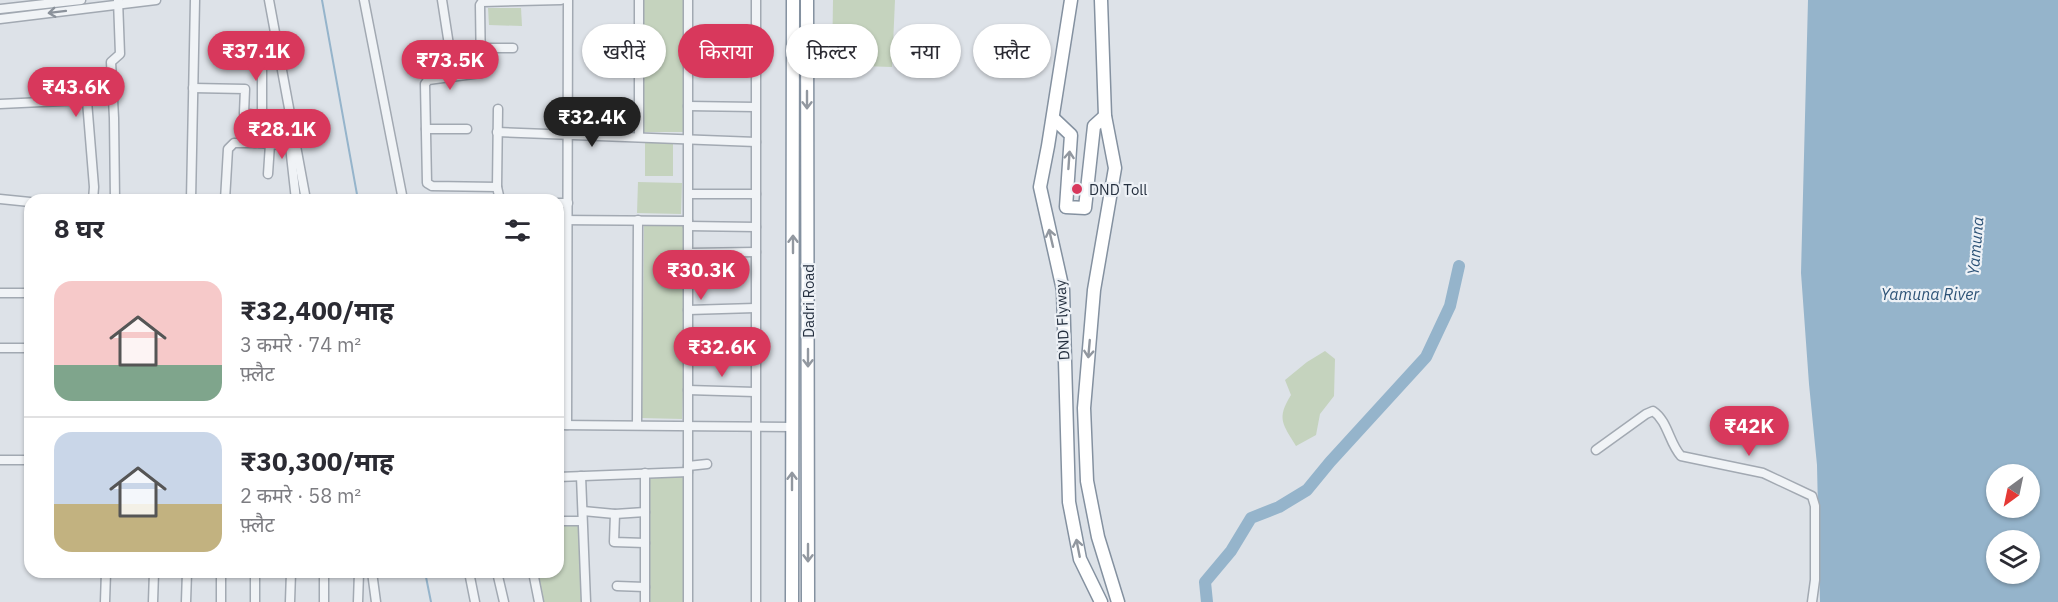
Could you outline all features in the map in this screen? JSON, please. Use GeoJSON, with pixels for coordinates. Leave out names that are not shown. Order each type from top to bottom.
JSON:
{"type":"FeatureCollection","features":[{"type":"Feature","properties":{"kind":"highway","name":"Dadri Road"},"geometry":{"type":"LineString","coordinates":[[792,602],[793,0]]}},
{"type":"Feature","properties":{"kind":"highway","name":"Dadri Road"},"geometry":{"type":"LineString","coordinates":[[807,0],[808,602]]}},
{"type":"Feature","properties":{"kind":"highway","name":"DND Flyway"},"geometry":{"type":"LineString","coordinates":[[1071,0],[1040,187],[1063,290],[1069,502],[1080,559],[1101,602]]}},
{"type":"Feature","properties":{"kind":"highway","name":"DND Flyway"},"geometry":{"type":"LineString","coordinates":[[1101,0],[1105,116],[1115,168],[1094,290],[1084,408],[1087,481],[1098,537],[1118,602]]}},
{"type":"Feature","properties":{"kind":"highway"},"geometry":{"type":"LineString","coordinates":[[1053,118],[1071,135],[1066,207],[1085,208],[1094,126],[1105,116]]}},
{"type":"Feature","properties":{"kind":"street"},"geometry":{"type":"LineString","coordinates":[[0,9],[81,0]]}},
{"type":"Feature","properties":{"kind":"street"},"geometry":{"type":"LineString","coordinates":[[0,19],[122,2],[156,0]]}},
{"type":"Feature","properties":{"kind":"street"},"geometry":{"type":"LineString","coordinates":[[191,194],[195,0]]}},
{"type":"Feature","properties":{"kind":"street"},"geometry":{"type":"LineString","coordinates":[[269,0],[305,194]]}},
{"type":"Feature","properties":{"kind":"street"},"geometry":{"type":"LineString","coordinates":[[364,0],[402,194]]}},
{"type":"Feature","properties":{"kind":"street"},"geometry":{"type":"LineString","coordinates":[[442,0],[449,45]]}},
{"type":"Feature","properties":{"kind":"street"},"geometry":{"type":"LineString","coordinates":[[497,188],[429,185],[426,181],[424,84],[428,80],[480,74],[480,6],[482,2],[561,0]]}},
{"type":"Feature","properties":{"kind":"street"},"geometry":{"type":"LineString","coordinates":[[564,357],[568,220],[568,0]]}},
{"type":"Feature","properties":{"kind":"street"},"geometry":{"type":"LineString","coordinates":[[639,0],[639,137]]}},
{"type":"Feature","properties":{"kind":"street"},"geometry":{"type":"LineString","coordinates":[[688,0],[688,602]]}},
{"type":"Feature","properties":{"kind":"street"},"geometry":{"type":"LineString","coordinates":[[756,0],[756,602]]}},
{"type":"Feature","properties":{"kind":"street"},"geometry":{"type":"LineString","coordinates":[[115,194],[111,62],[120,54],[122,2]]}},
{"type":"Feature","properties":{"kind":"street"},"geometry":{"type":"LineString","coordinates":[[481,48],[513,48]]}},
{"type":"Feature","properties":{"kind":"street"},"geometry":{"type":"LineString","coordinates":[[257,143],[262,140],[262,59]]}},
{"type":"Feature","properties":{"kind":"street"},"geometry":{"type":"LineString","coordinates":[[193,88],[245,89],[244,113],[255,115],[257,143]]}},
{"type":"Feature","properties":{"kind":"street"},"geometry":{"type":"LineString","coordinates":[[0,104],[87,101],[93,194]]}},
{"type":"Feature","properties":{"kind":"street"},"geometry":{"type":"LineString","coordinates":[[688,106],[755,107]]}},
{"type":"Feature","properties":{"kind":"street"},"geometry":{"type":"LineString","coordinates":[[498,109],[498,194]]}},
{"type":"Feature","properties":{"kind":"street"},"geometry":{"type":"LineString","coordinates":[[426,129],[467,129]]}},
{"type":"Feature","properties":{"kind":"street"},"geometry":{"type":"LineString","coordinates":[[497,132],[756,142]]}},
{"type":"Feature","properties":{"kind":"street"},"geometry":{"type":"LineString","coordinates":[[225,194],[228,148],[234,143],[290,146],[295,194]]}},
{"type":"Feature","properties":{"kind":"street"},"geometry":{"type":"LineString","coordinates":[[268,174],[270,144]]}},
{"type":"Feature","properties":{"kind":"street"},"geometry":{"type":"LineString","coordinates":[[689,194],[756,194]]}},
{"type":"Feature","properties":{"kind":"street"},"geometry":{"type":"LineString","coordinates":[[0,199],[24,201]]}},
{"type":"Feature","properties":{"kind":"street"},"geometry":{"type":"LineString","coordinates":[[564,220],[638,220],[756,227]]}},
{"type":"Feature","properties":{"kind":"street"},"geometry":{"type":"LineString","coordinates":[[637,425],[638,220]]}},
{"type":"Feature","properties":{"kind":"street"},"geometry":{"type":"LineString","coordinates":[[689,253],[756,252]]}},
{"type":"Feature","properties":{"kind":"street"},"geometry":{"type":"LineString","coordinates":[[0,293],[24,293]]}},
{"type":"Feature","properties":{"kind":"street"},"geometry":{"type":"LineString","coordinates":[[688,310],[755,308]]}},
{"type":"Feature","properties":{"kind":"street"},"geometry":{"type":"LineString","coordinates":[[0,348],[24,348]]}},
{"type":"Feature","properties":{"kind":"street"},"geometry":{"type":"LineString","coordinates":[[688,390],[755,392]]}},
{"type":"Feature","properties":{"kind":"street"},"geometry":{"type":"LineString","coordinates":[[1596,450],[1653,411],[1660,416],[1681,456],[1763,473],[1812,496],[1815,506],[1815,570],[1812,602]]}},
{"type":"Feature","properties":{"kind":"street"},"geometry":{"type":"LineString","coordinates":[[564,425],[792,427]]}},
{"type":"Feature","properties":{"kind":"street"},"geometry":{"type":"LineString","coordinates":[[0,460],[24,460]]}},
{"type":"Feature","properties":{"kind":"street"},"geometry":{"type":"LineString","coordinates":[[564,477],[645,473],[688,469],[707,464]]}},
{"type":"Feature","properties":{"kind":"street"},"geometry":{"type":"LineString","coordinates":[[645,473],[645,602]]}},
{"type":"Feature","properties":{"kind":"street"},"geometry":{"type":"LineString","coordinates":[[581,476],[586,602]]}},
{"type":"Feature","properties":{"kind":"street"},"geometry":{"type":"LineString","coordinates":[[583,511],[615,514],[645,512]]}},
{"type":"Feature","properties":{"kind":"street"},"geometry":{"type":"LineString","coordinates":[[615,514],[614,542],[645,543]]}},
{"type":"Feature","properties":{"kind":"street"},"geometry":{"type":"LineString","coordinates":[[564,521],[582,521]]}},
{"type":"Feature","properties":{"kind":"street"},"geometry":{"type":"LineString","coordinates":[[105,602],[106,578]]}},
{"type":"Feature","properties":{"kind":"street"},"geometry":{"type":"LineString","coordinates":[[153,602],[154,578]]}},
{"type":"Feature","properties":{"kind":"street"},"geometry":{"type":"LineString","coordinates":[[186,602],[188,578]]}},
{"type":"Feature","properties":{"kind":"street"},"geometry":{"type":"LineString","coordinates":[[221,578],[221,602]]}},
{"type":"Feature","properties":{"kind":"street"},"geometry":{"type":"LineString","coordinates":[[255,578],[255,602]]}},
{"type":"Feature","properties":{"kind":"street"},"geometry":{"type":"LineString","coordinates":[[290,602],[291,578]]}},
{"type":"Feature","properties":{"kind":"street"},"geometry":{"type":"LineString","coordinates":[[324,578],[324,602]]}},
{"type":"Feature","properties":{"kind":"street"},"geometry":{"type":"LineString","coordinates":[[358,602],[359,578]]}},
{"type":"Feature","properties":{"kind":"street"},"geometry":{"type":"LineString","coordinates":[[373,578],[376,602]]}},
{"type":"Feature","properties":{"kind":"street"},"geometry":{"type":"LineString","coordinates":[[470,578],[476,602]]}},
{"type":"Feature","properties":{"kind":"street"},"geometry":{"type":"LineString","coordinates":[[498,578],[504,602]]}},
{"type":"Feature","properties":{"kind":"street"},"geometry":{"type":"LineString","coordinates":[[534,578],[539,602]]}},
{"type":"Feature","properties":{"kind":"street"},"geometry":{"type":"LineString","coordinates":[[617,586],[645,587]]}},
{"type":"Feature","properties":{"kind":"green space"},"geometry":{"type":"Polygon","coordinates":[[[643,0],[683,0],[683,24],[678,24],[678,78],[683,78],[683,132],[643,132],[643,78],[666,78],[666,24],[643,24],[643,0]]]}},
{"type":"Feature","properties":{"kind":"green space"},"geometry":{"type":"Polygon","coordinates":[[[833,0],[895,0],[894,24],[890,24],[890,67],[878,67],[878,24],[833,24],[833,0]]]}},
{"type":"Feature","properties":{"kind":"green space"},"geometry":{"type":"Polygon","coordinates":[[[488,8],[521,8],[522,26],[489,25],[488,8]]]}},
{"type":"Feature","properties":{"kind":"green space"},"geometry":{"type":"Polygon","coordinates":[[[645,143],[673,143],[673,176],[645,176],[645,143]]]}},
{"type":"Feature","properties":{"kind":"green space"},"geometry":{"type":"Polygon","coordinates":[[[638,182],[682,183],[681,214],[637,213],[638,182]]]}},
{"type":"Feature","properties":{"kind":"green space"},"geometry":{"type":"Polygon","coordinates":[[[644,225],[684,226],[689,253],[682,419],[642,418],[644,225]]]}},
{"type":"Feature","properties":{"kind":"green space"},"geometry":{"type":"Polygon","coordinates":[[[1325,351],[1335,359],[1334,396],[1320,414],[1316,435],[1296,446],[1283,421],[1286,403],[1291,395],[1285,380],[1325,351]]]}},
{"type":"Feature","properties":{"kind":"green space"},"geometry":{"type":"Polygon","coordinates":[[[648,476],[684,476],[684,602],[647,602],[648,476]]]}},
{"type":"Feature","properties":{"kind":"green space"},"geometry":{"type":"Polygon","coordinates":[[[564,525],[579,525],[581,602],[543,602],[538,578],[564,578],[564,525]]]}},
{"type":"Feature","properties":{"kind":"water","name":"Yamuna River"},"geometry":{"type":"Polygon","coordinates":[[[1808,0],[2058,0],[2058,602],[1820,602],[1817,465],[1801,273],[1808,0]]]}},
{"type":"Feature","properties":{"kind":"waterway"},"geometry":{"type":"LineString","coordinates":[[322,0],[357,194]]}},
{"type":"Feature","properties":{"kind":"waterway"},"geometry":{"type":"LineString","coordinates":[[1207,602],[1205,582],[1231,551],[1251,518],[1279,507],[1307,490],[1426,357],[1450,306],[1459,266]]}},
{"type":"Feature","properties":{"kind":"waterway"},"geometry":{"type":"LineString","coordinates":[[426,578],[431,602]]}},
{"type":"Feature","properties":{"kind":"place","name":"DND Toll"},"geometry":{"type":"Point","coordinates":[1077,189]}},
{"type":"Feature","properties":{"kind":"water label","name":"Yamuna"},"geometry":{"type":"Point","coordinates":[1975,246]}}]}
